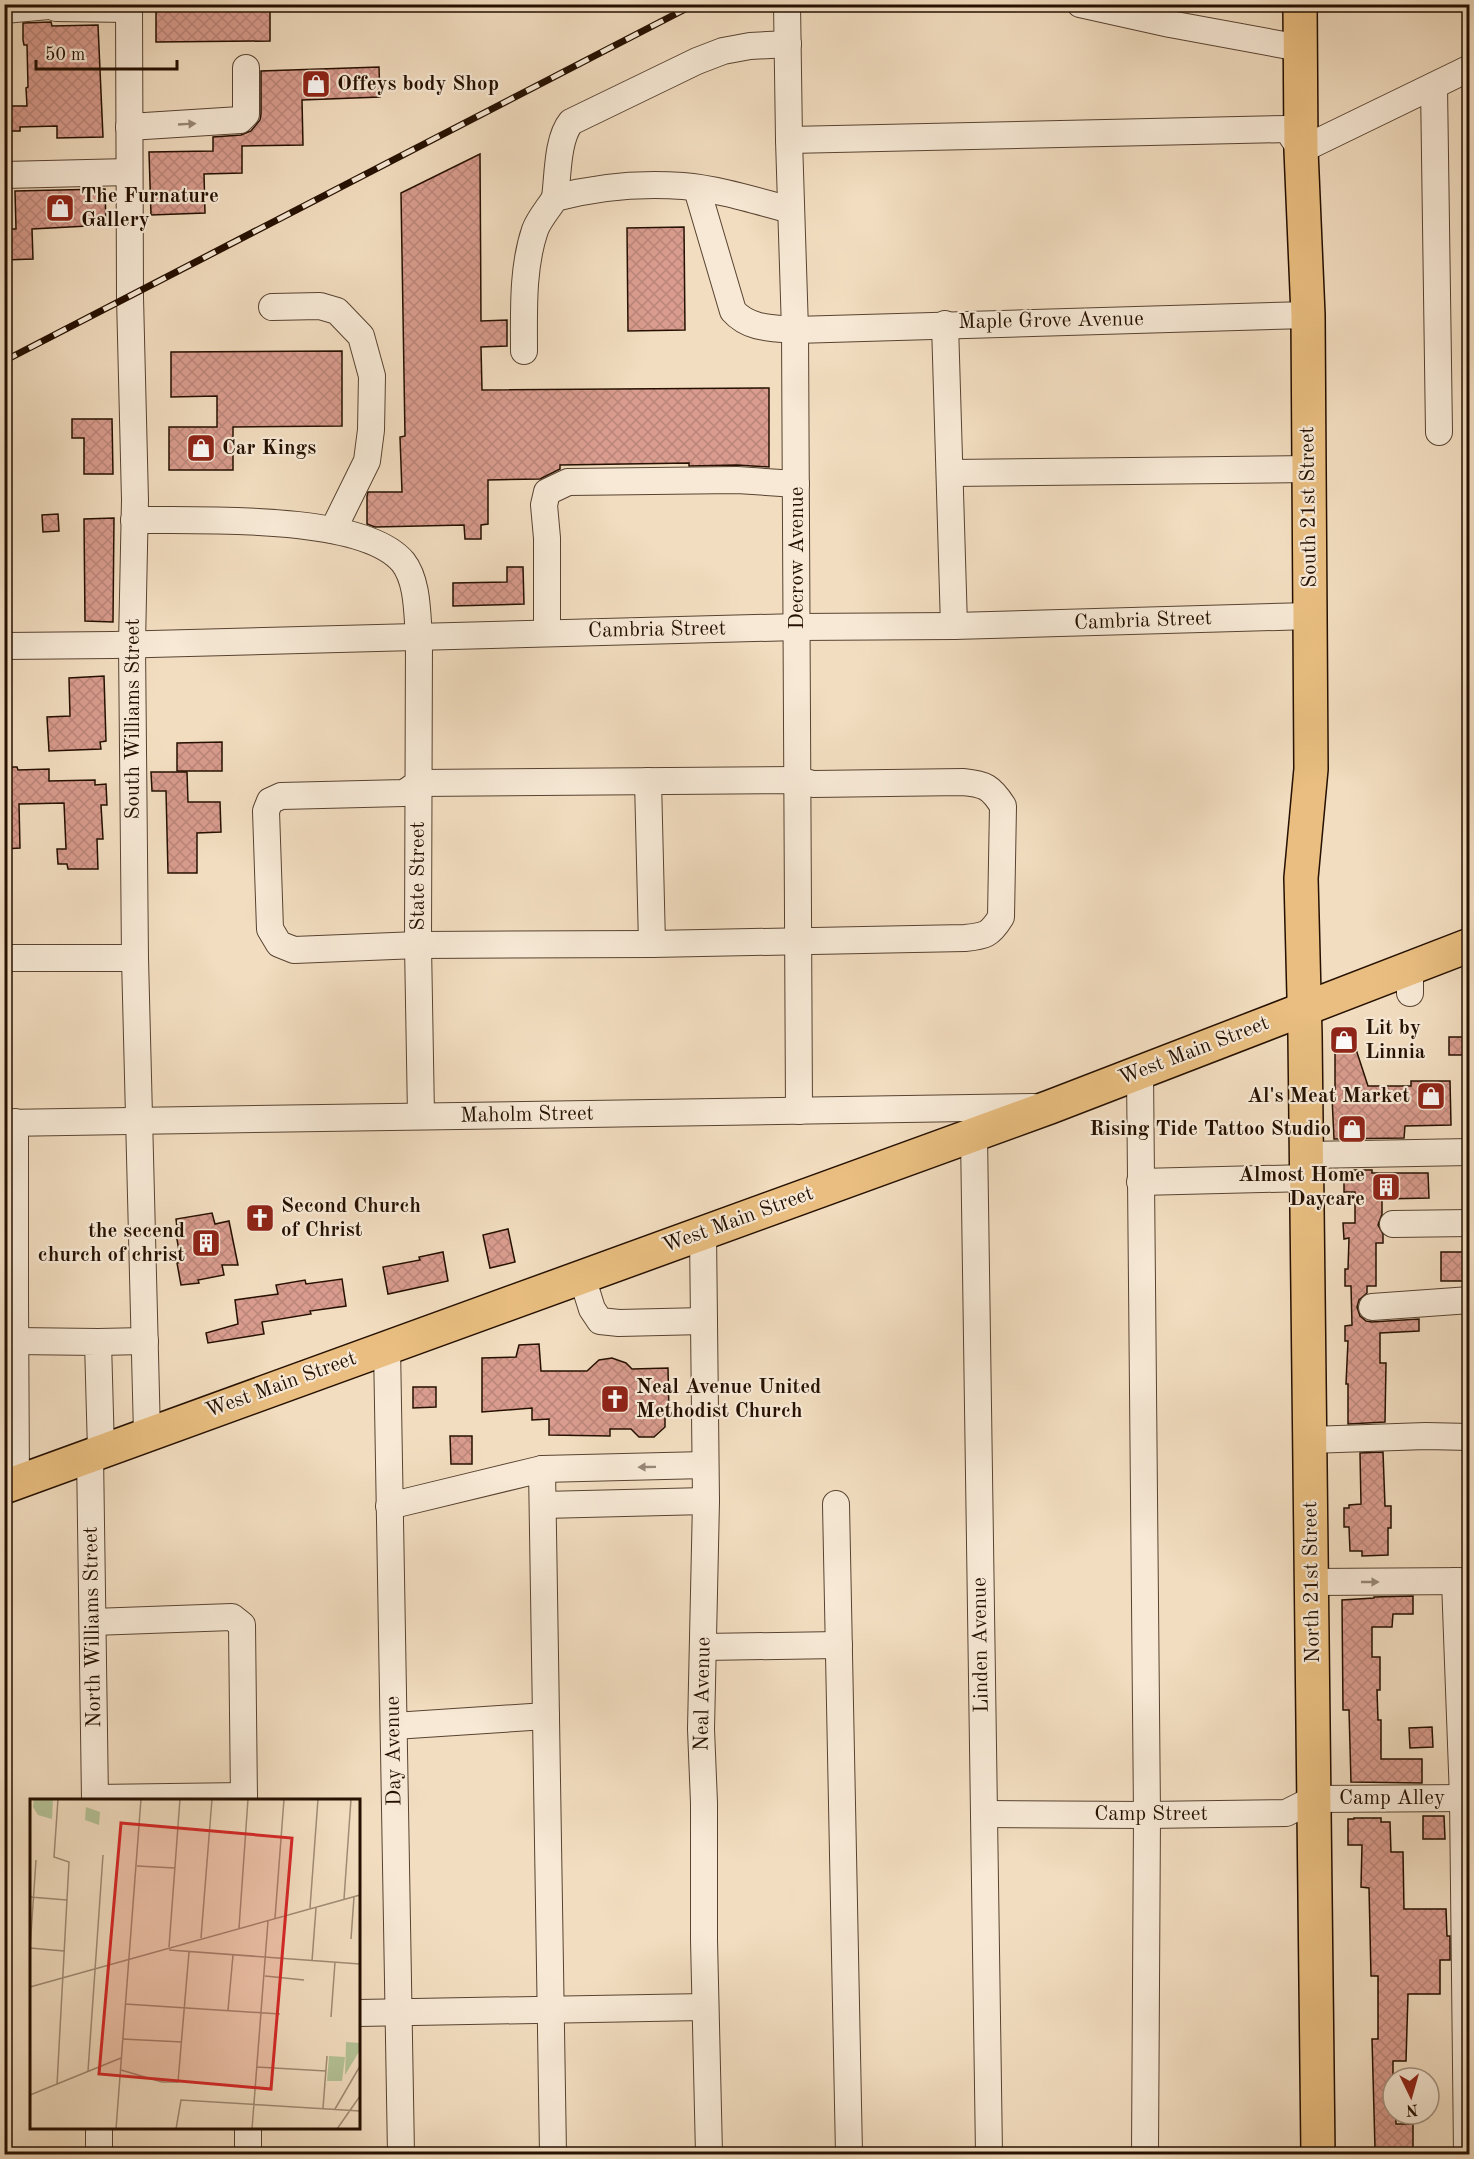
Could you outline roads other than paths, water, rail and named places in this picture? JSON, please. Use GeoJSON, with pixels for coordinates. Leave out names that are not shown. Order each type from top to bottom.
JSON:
{"type":"FeatureCollection","features":[{"type":"Feature","properties":{"kind":"main road","name":"South 21st Street"},"geometry":{"type":"LineString","coordinates":[[1300,4],[1301,150],[1308,315],[1311,769],[1301,878],[1305,1009]]}},
{"type":"Feature","properties":{"kind":"main road","name":"West Main Street"},"geometry":{"type":"LineString","coordinates":[[10,1485],[974,1135],[1305,1009],[1410,980],[1470,945]]}},
{"type":"Feature","properties":{"kind":"main road","name":"North 21st Street"},"geometry":{"type":"LineString","coordinates":[[1305,1009],[1318,2154]]}},
{"type":"Feature","properties":{"kind":"street","name":"Decrow Avenue"},"geometry":{"type":"LineString","coordinates":[[787,4],[795,330],[799,1111]]}},
{"type":"Feature","properties":{"kind":"street"},"geometry":{"type":"LineString","coordinates":[[1080,4],[1170,24],[1300,48]]}},
{"type":"Feature","properties":{"kind":"street"},"geometry":{"type":"LineString","coordinates":[[4,10],[49,5],[56,8],[129,7]]}},
{"type":"Feature","properties":{"kind":"street","name":"South Williams Street"},"geometry":{"type":"LineString","coordinates":[[129,7],[135,958],[147,1434]]}},
{"type":"Feature","properties":{"kind":"street"},"geometry":{"type":"LineString","coordinates":[[524,351],[524,300],[529,253],[536,228],[555,198],[562,140],[571,122],[697,61],[723,51],[750,46],[788,44]]}},
{"type":"Feature","properties":{"kind":"street"},"geometry":{"type":"LineString","coordinates":[[129,127],[240,120],[246,114],[246,68]]}},
{"type":"Feature","properties":{"kind":"street"},"geometry":{"type":"LineString","coordinates":[[789,141],[1287,129],[1301,150],[1470,68]]}},
{"type":"Feature","properties":{"kind":"street"},"geometry":{"type":"LineString","coordinates":[[1434,86],[1439,432]]}},
{"type":"Feature","properties":{"kind":"street"},"geometry":{"type":"LineString","coordinates":[[4,175],[129,172]]}},
{"type":"Feature","properties":{"kind":"street"},"geometry":{"type":"LineString","coordinates":[[555,198],[596,188],[684,186],[791,210]]}},
{"type":"Feature","properties":{"kind":"street","name":"Maple Grove Avenue"},"geometry":{"type":"LineString","coordinates":[[697,189],[733,311],[741,321],[760,327],[795,330],[1308,315]]}},
{"type":"Feature","properties":{"kind":"street"},"geometry":{"type":"LineString","coordinates":[[272,307],[320,306],[337,311],[361,336],[372,376],[371,430],[367,461],[333,530]]}},
{"type":"Feature","properties":{"kind":"street"},"geometry":{"type":"LineString","coordinates":[[945,324],[954,626]]}},
{"type":"Feature","properties":{"kind":"street"},"geometry":{"type":"LineString","coordinates":[[951,473],[1308,469]]}},
{"type":"Feature","properties":{"kind":"street"},"geometry":{"type":"LineString","coordinates":[[547,633],[548,549],[544,505],[547,492],[568,482],[737,480],[796,484]]}},
{"type":"Feature","properties":{"kind":"street","name":"State Street"},"geometry":{"type":"LineString","coordinates":[[134,520],[237,521],[323,528],[365,538],[390,549],[403,562],[412,583],[419,637],[418,945],[422,1116]]}},
{"type":"Feature","properties":{"kind":"street","name":"Cambria Street"},"geometry":{"type":"LineString","coordinates":[[4,646],[797,627],[954,626],[1310,616]]}},
{"type":"Feature","properties":{"kind":"street"},"geometry":{"type":"LineString","coordinates":[[798,780],[813,784],[963,782],[980,784],[993,791],[1003,806],[1001,918],[993,930],[982,937],[965,938],[652,944],[418,945],[294,950],[279,944],[270,929],[266,811],[270,801],[280,796],[404,793],[418,783],[798,780]]}},
{"type":"Feature","properties":{"kind":"street"},"geometry":{"type":"LineString","coordinates":[[648,781],[652,944]]}},
{"type":"Feature","properties":{"kind":"street"},"geometry":{"type":"LineString","coordinates":[[4,958],[135,958]]}},
{"type":"Feature","properties":{"kind":"street"},"geometry":{"type":"LineString","coordinates":[[1140,1072],[1147,1815],[1144,2154]]}},
{"type":"Feature","properties":{"kind":"street","name":"Maholm Street"},"geometry":{"type":"LineString","coordinates":[[10,1123],[1050,1107]]}},
{"type":"Feature","properties":{"kind":"street"},"geometry":{"type":"LineString","coordinates":[[10,1123],[10,1300],[15,1341],[10,1485]]}},
{"type":"Feature","properties":{"kind":"street","name":"Linden Avenue"},"geometry":{"type":"LineString","coordinates":[[974,1135],[988,2154]]}},
{"type":"Feature","properties":{"kind":"street"},"geometry":{"type":"LineString","coordinates":[[1140,1182],[1307,1166],[1463,1144]]}},
{"type":"Feature","properties":{"kind":"street"},"geometry":{"type":"LineString","coordinates":[[1393,1224],[1470,1223]]}},
{"type":"Feature","properties":{"kind":"street","name":"Neal Avenue"},"geometry":{"type":"LineString","coordinates":[[703,1233],[705,1501],[701,1729],[709,2154]]}},
{"type":"Feature","properties":{"kind":"street"},"geometry":{"type":"LineString","coordinates":[[582,1276],[592,1309],[600,1321],[619,1323],[704,1321]]}},
{"type":"Feature","properties":{"kind":"street"},"geometry":{"type":"LineString","coordinates":[[1372,1306],[1470,1300]]}},
{"type":"Feature","properties":{"kind":"street"},"geometry":{"type":"LineString","coordinates":[[15,1341],[145,1341]]}},
{"type":"Feature","properties":{"kind":"street","name":"North Williams Street"},"geometry":{"type":"LineString","coordinates":[[95,1799],[93,1622],[98,1342]]}},
{"type":"Feature","properties":{"kind":"street","name":"Day Avenue"},"geometry":{"type":"LineString","coordinates":[[387,1347],[401,2154]]}},
{"type":"Feature","properties":{"kind":"street"},"geometry":{"type":"LineString","coordinates":[[1310,1440],[1426,1436],[1470,1437]]}},
{"type":"Feature","properties":{"kind":"street"},"geometry":{"type":"LineString","coordinates":[[389,1506],[542,1469],[705,1465]]}},
{"type":"Feature","properties":{"kind":"street"},"geometry":{"type":"LineString","coordinates":[[542,1469],[554,2154]]}},
{"type":"Feature","properties":{"kind":"street"},"geometry":{"type":"LineString","coordinates":[[543,1505],[705,1501]]}},
{"type":"Feature","properties":{"kind":"street"},"geometry":{"type":"LineString","coordinates":[[836,1504],[849,2154]]}},
{"type":"Feature","properties":{"kind":"street"},"geometry":{"type":"LineString","coordinates":[[1312,1582],[1462,1581],[1467,1887],[1467,2154]]}},
{"type":"Feature","properties":{"kind":"street"},"geometry":{"type":"LineString","coordinates":[[93,1622],[232,1617],[242,1625],[244,1798],[95,1799]]}},
{"type":"Feature","properties":{"kind":"street"},"geometry":{"type":"LineString","coordinates":[[703,1647],[839,1645]]}},
{"type":"Feature","properties":{"kind":"street"},"geometry":{"type":"LineString","coordinates":[[393,1726],[546,1716]]}},
{"type":"Feature","properties":{"kind":"street","name":"Camp Alley"},"geometry":{"type":"LineString","coordinates":[[1314,1799],[1466,1798]]}},
{"type":"Feature","properties":{"kind":"street","name":"Camp Street"},"geometry":{"type":"LineString","coordinates":[[984,1814],[1147,1815],[1286,1812],[1314,1799]]}},
{"type":"Feature","properties":{"kind":"street"},"geometry":{"type":"LineString","coordinates":[[360,2013],[705,2007]]}},
{"type":"Feature","properties":{"kind":"street"},"geometry":{"type":"LineString","coordinates":[[99,2129],[99,2154]]}},
{"type":"Feature","properties":{"kind":"street"},"geometry":{"type":"LineString","coordinates":[[248,2129],[248,2154]]}},
{"type":"Feature","properties":{"kind":"railway"},"geometry":{"type":"LineString","coordinates":[[4,361],[695,4]]}},
{"type":"Feature","properties":{"kind":"place","name":"Offeys body Shop"},"geometry":{"type":"Point","coordinates":[316,84]}},
{"type":"Feature","properties":{"kind":"place","name":"The Furnature Gallery"},"geometry":{"type":"Point","coordinates":[60,208]}},
{"type":"Feature","properties":{"kind":"place","name":"Car Kings"},"geometry":{"type":"Point","coordinates":[201,448]}},
{"type":"Feature","properties":{"kind":"place","name":"Lit by Linnia"},"geometry":{"type":"Point","coordinates":[1344,1040]}},
{"type":"Feature","properties":{"kind":"place","name":"Al's Meat Market"},"geometry":{"type":"Point","coordinates":[1431,1096]}},
{"type":"Feature","properties":{"kind":"place","name":"Rising Tide Tattoo Studio"},"geometry":{"type":"Point","coordinates":[1352,1129]}},
{"type":"Feature","properties":{"kind":"place","name":"Almost Home Daycare"},"geometry":{"type":"Point","coordinates":[1386,1187]}},
{"type":"Feature","properties":{"kind":"place","name":"Second Church of Christ"},"geometry":{"type":"Point","coordinates":[260,1218]}},
{"type":"Feature","properties":{"kind":"place","name":"the secend church of christ"},"geometry":{"type":"Point","coordinates":[206,1243]}},
{"type":"Feature","properties":{"kind":"place","name":"Neal Avenue United Methodist Church"},"geometry":{"type":"Point","coordinates":[615,1399]}}]}
